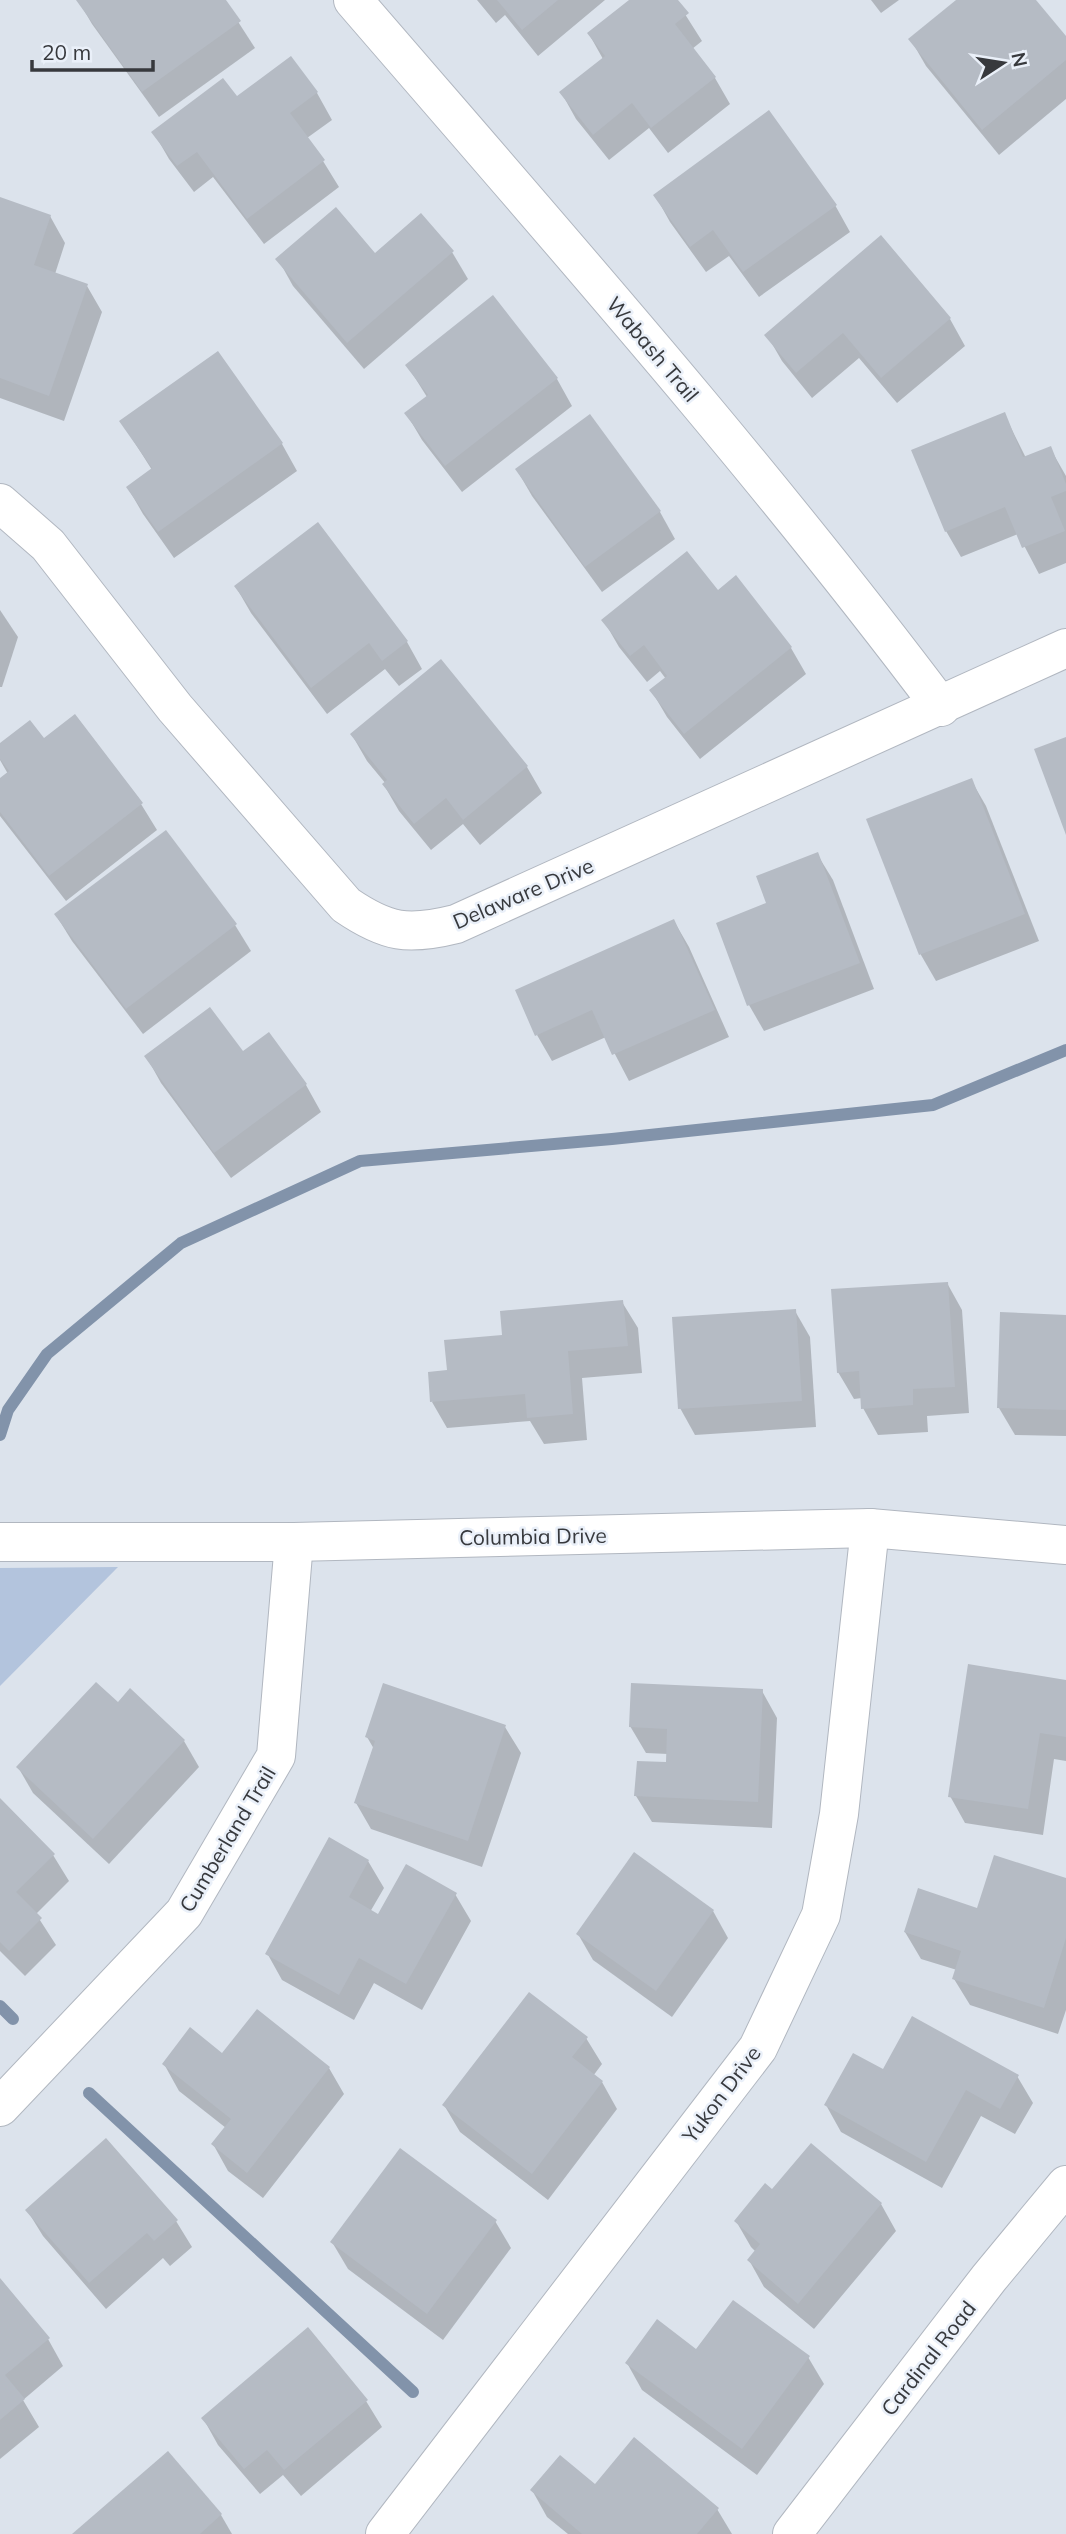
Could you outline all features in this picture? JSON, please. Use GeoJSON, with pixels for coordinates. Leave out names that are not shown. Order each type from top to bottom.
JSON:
{"type":"FeatureCollection","features":[{"type":"Feature","properties":{"kind":"street","name":"Wabash Trail"},"geometry":{"type":"LineString","coordinates":[[353,0],[606,293],[873,616],[941,707]]}},
{"type":"Feature","properties":{"kind":"street","name":"Delaware Drive"},"geometry":{"type":"LineString","coordinates":[[0,503],[48,545],[174,708],[346,905],[370,921],[392,929],[427,931],[456,925],[1066,648]]}},
{"type":"Feature","properties":{"kind":"street","name":"Columbia Drive"},"geometry":{"type":"LineString","coordinates":[[0,1542],[294,1542],[870,1528],[1066,1545]]}},
{"type":"Feature","properties":{"kind":"street","name":"Yukon Drive"},"geometry":{"type":"LineString","coordinates":[[385,2534],[758,2048],[821,1915],[839,1814],[870,1528]]}},
{"type":"Feature","properties":{"kind":"street","name":"Cumberland Trail"},"geometry":{"type":"LineString","coordinates":[[0,2107],[184,1913],[276,1756],[294,1542]]}},
{"type":"Feature","properties":{"kind":"street","name":"Cardinal Road"},"geometry":{"type":"LineString","coordinates":[[792,2534],[989,2278],[1066,2185]]}},
{"type":"Feature","properties":{"kind":"shaded area"},"geometry":{"type":"Polygon","coordinates":[[[118,1567],[0,1686],[0,1568],[118,1567]]]}},
{"type":"Feature","properties":{"kind":"building"},"geometry":{"type":"Polygon","coordinates":[[[76,0],[226,0],[241,21],[142,92],[76,0]]]}},
{"type":"Feature","properties":{"kind":"building"},"geometry":{"type":"Polygon","coordinates":[[[497,0],[558,0],[522,30],[497,0]]]}},
{"type":"Feature","properties":{"kind":"building"},"geometry":{"type":"Polygon","coordinates":[[[629,0],[678,0],[689,13],[675,24],[716,77],[651,128],[632,103],[593,135],[559,92],[605,56],[587,33],[629,0]]]}},
{"type":"Feature","properties":{"kind":"building"},"geometry":{"type":"Polygon","coordinates":[[[956,0],[1036,0],[1066,36],[1066,60],[982,130],[908,39],[956,0]]]}},
{"type":"Feature","properties":{"kind":"building"},"geometry":{"type":"Polygon","coordinates":[[[291,56],[318,92],[290,113],[325,160],[247,219],[197,152],[177,166],[151,132],[223,78],[237,96],[291,56]]]}},
{"type":"Feature","properties":{"kind":"building"},"geometry":{"type":"Polygon","coordinates":[[[769,110],[837,205],[743,272],[713,230],[690,247],[653,195],[769,110]]]}},
{"type":"Feature","properties":{"kind":"building"},"geometry":{"type":"Polygon","coordinates":[[[0,197],[51,215],[34,265],[88,284],[49,396],[0,378],[0,197]]]}},
{"type":"Feature","properties":{"kind":"building"},"geometry":{"type":"Polygon","coordinates":[[[336,207],[375,253],[421,213],[454,251],[347,343],[275,259],[336,207]]]}},
{"type":"Feature","properties":{"kind":"building"},"geometry":{"type":"Polygon","coordinates":[[[881,235],[951,318],[881,378],[843,333],[796,373],[764,335],[881,235]]]}},
{"type":"Feature","properties":{"kind":"building"},"geometry":{"type":"Polygon","coordinates":[[[493,295],[558,378],[445,466],[404,413],[428,395],[405,365],[493,295]]]}},
{"type":"Feature","properties":{"kind":"building"},"geometry":{"type":"Polygon","coordinates":[[[218,351],[283,443],[158,532],[126,487],[152,468],[119,421],[218,351]]]}},
{"type":"Feature","properties":{"kind":"building"},"geometry":{"type":"Polygon","coordinates":[[[1005,412],[1023,457],[1051,446],[1066,484],[1066,491],[1051,497],[1065,531],[1022,548],[1005,507],[945,532],[911,450],[1005,412]]]}},
{"type":"Feature","properties":{"kind":"building"},"geometry":{"type":"Polygon","coordinates":[[[590,414],[661,511],[585,567],[515,469],[590,414]]]}},
{"type":"Feature","properties":{"kind":"building"},"geometry":{"type":"Polygon","coordinates":[[[318,522],[408,641],[382,661],[369,643],[311,688],[234,586],[318,522]]]}},
{"type":"Feature","properties":{"kind":"building"},"geometry":{"type":"Polygon","coordinates":[[[687,551],[718,590],[736,575],[792,647],[684,734],[649,690],[667,676],[644,645],[630,656],[601,620],[687,551]]]}},
{"type":"Feature","properties":{"kind":"building"},"geometry":{"type":"Polygon","coordinates":[[[441,659],[528,766],[463,820],[446,798],[414,824],[382,784],[387,780],[350,734],[441,659]]]}},
{"type":"Feature","properties":{"kind":"building"},"geometry":{"type":"Polygon","coordinates":[[[75,714],[143,803],[49,876],[0,812],[0,778],[9,771],[0,759],[0,743],[30,720],[44,738],[75,714]]]}},
{"type":"Feature","properties":{"kind":"building"},"geometry":{"type":"Polygon","coordinates":[[[1066,737],[1066,835],[1034,749],[1066,737]]]}},
{"type":"Feature","properties":{"kind":"building"},"geometry":{"type":"Polygon","coordinates":[[[972,778],[1025,914],[919,955],[866,819],[972,778]]]}},
{"type":"Feature","properties":{"kind":"building"},"geometry":{"type":"Polygon","coordinates":[[[166,830],[237,924],[126,1009],[54,914],[166,830]]]}},
{"type":"Feature","properties":{"kind":"building"},"geometry":{"type":"Polygon","coordinates":[[[818,852],[860,963],[747,1006],[716,923],[766,903],[756,876],[818,852]]]}},
{"type":"Feature","properties":{"kind":"building"},"geometry":{"type":"Polygon","coordinates":[[[674,919],[715,1010],[612,1055],[592,1010],[535,1036],[515,990],[674,919]]]}},
{"type":"Feature","properties":{"kind":"building"},"geometry":{"type":"Polygon","coordinates":[[[210,1007],[243,1051],[269,1032],[307,1084],[214,1153],[144,1056],[210,1007]]]}},
{"type":"Feature","properties":{"kind":"building"},"geometry":{"type":"Polygon","coordinates":[[[948,1282],[955,1387],[913,1389],[913,1405],[861,1409],[859,1371],[837,1373],[831,1289],[948,1282]]]}},
{"type":"Feature","properties":{"kind":"building"},"geometry":{"type":"Polygon","coordinates":[[[623,1300],[628,1346],[568,1351],[573,1414],[527,1418],[525,1394],[430,1402],[428,1372],[447,1370],[444,1340],[502,1335],[500,1311],[623,1300]]]}},
{"type":"Feature","properties":{"kind":"building"},"geometry":{"type":"Polygon","coordinates":[[[796,1309],[802,1401],[678,1409],[672,1317],[796,1309]]]}},
{"type":"Feature","properties":{"kind":"building"},"geometry":{"type":"Polygon","coordinates":[[[1000,1312],[1066,1315],[1066,1410],[997,1408],[1000,1312]]]}},
{"type":"Feature","properties":{"kind":"building"},"geometry":{"type":"Polygon","coordinates":[[[968,1664],[1066,1680],[1066,1737],[1040,1733],[1028,1809],[948,1797],[968,1664]]]}},
{"type":"Feature","properties":{"kind":"building"},"geometry":{"type":"Polygon","coordinates":[[[96,1682],[118,1702],[130,1688],[185,1740],[93,1839],[16,1767],[96,1682]]]}},
{"type":"Feature","properties":{"kind":"building"},"geometry":{"type":"Polygon","coordinates":[[[383,1683],[506,1725],[468,1841],[354,1803],[375,1741],[365,1737],[383,1683]]]}},
{"type":"Feature","properties":{"kind":"building"},"geometry":{"type":"Polygon","coordinates":[[[631,1683],[763,1689],[758,1802],[634,1796],[637,1761],[666,1762],[667,1729],[629,1727],[631,1683]]]}},
{"type":"Feature","properties":{"kind":"building"},"geometry":{"type":"Polygon","coordinates":[[[0,1798],[55,1854],[16,1892],[42,1918],[9,1951],[0,1942],[0,1798]]]}},
{"type":"Feature","properties":{"kind":"building"},"geometry":{"type":"Polygon","coordinates":[[[329,1837],[369,1860],[349,1897],[378,1914],[406,1864],[457,1893],[406,1984],[359,1958],[339,1995],[265,1954],[329,1837]]]}},
{"type":"Feature","properties":{"kind":"building"},"geometry":{"type":"Polygon","coordinates":[[[634,1852],[714,1910],[656,1991],[576,1934],[634,1852]]]}},
{"type":"Feature","properties":{"kind":"building"},"geometry":{"type":"Polygon","coordinates":[[[994,1855],[1066,1878],[1066,1938],[1044,2008],[952,1979],[961,1951],[904,1932],[918,1888],[977,1908],[994,1855]]]}},
{"type":"Feature","properties":{"kind":"building"},"geometry":{"type":"Polygon","coordinates":[[[529,1992],[588,2037],[572,2057],[603,2081],[532,2174],[442,2105],[529,1992]]]}},
{"type":"Feature","properties":{"kind":"building"},"geometry":{"type":"Polygon","coordinates":[[[257,2009],[330,2067],[247,2173],[211,2144],[231,2119],[162,2064],[190,2027],[222,2053],[257,2009]]]}},
{"type":"Feature","properties":{"kind":"building"},"geometry":{"type":"Polygon","coordinates":[[[912,2016],[1019,2075],[1000,2109],[966,2090],[926,2162],[824,2105],[853,2053],[883,2069],[912,2016]]]}},
{"type":"Feature","properties":{"kind":"building"},"geometry":{"type":"Polygon","coordinates":[[[106,2138],[178,2220],[154,2241],[147,2233],[89,2283],[25,2210],[106,2138]]]}},
{"type":"Feature","properties":{"kind":"building"},"geometry":{"type":"Polygon","coordinates":[[[811,2143],[882,2203],[798,2304],[747,2260],[760,2244],[734,2221],[765,2183],[772,2189],[811,2143]]]}},
{"type":"Feature","properties":{"kind":"building"},"geometry":{"type":"Polygon","coordinates":[[[400,2148],[497,2220],[427,2314],[330,2242],[400,2148]]]}},
{"type":"Feature","properties":{"kind":"building"},"geometry":{"type":"Polygon","coordinates":[[[0,2278],[50,2338],[5,2375],[25,2399],[0,2420],[0,2278]]]}},
{"type":"Feature","properties":{"kind":"building"},"geometry":{"type":"Polygon","coordinates":[[[733,2300],[810,2356],[742,2449],[625,2363],[657,2319],[696,2349],[733,2300]]]}},
{"type":"Feature","properties":{"kind":"building"},"geometry":{"type":"Polygon","coordinates":[[[308,2327],[368,2400],[284,2470],[267,2450],[244,2469],[201,2418],[308,2327]]]}},
{"type":"Feature","properties":{"kind":"building"},"geometry":{"type":"Polygon","coordinates":[[[634,2437],[719,2508],[697,2534],[582,2534],[530,2490],[560,2455],[595,2484],[634,2437]]]}},
{"type":"Feature","properties":{"kind":"building"},"geometry":{"type":"Polygon","coordinates":[[[168,2451],[222,2514],[200,2534],[72,2534],[168,2451]]]}},
{"type":"Feature","properties":{"kind":"waterway"},"geometry":{"type":"LineString","coordinates":[[0,1435],[8,1410],[47,1354],[181,1243],[360,1161],[612,1139],[933,1105],[1066,1050]]}},
{"type":"Feature","properties":{"kind":"waterway"},"geometry":{"type":"LineString","coordinates":[[0,2006],[13,2019]]}},
{"type":"Feature","properties":{"kind":"waterway"},"geometry":{"type":"LineString","coordinates":[[89,2093],[413,2392]]}}]}
